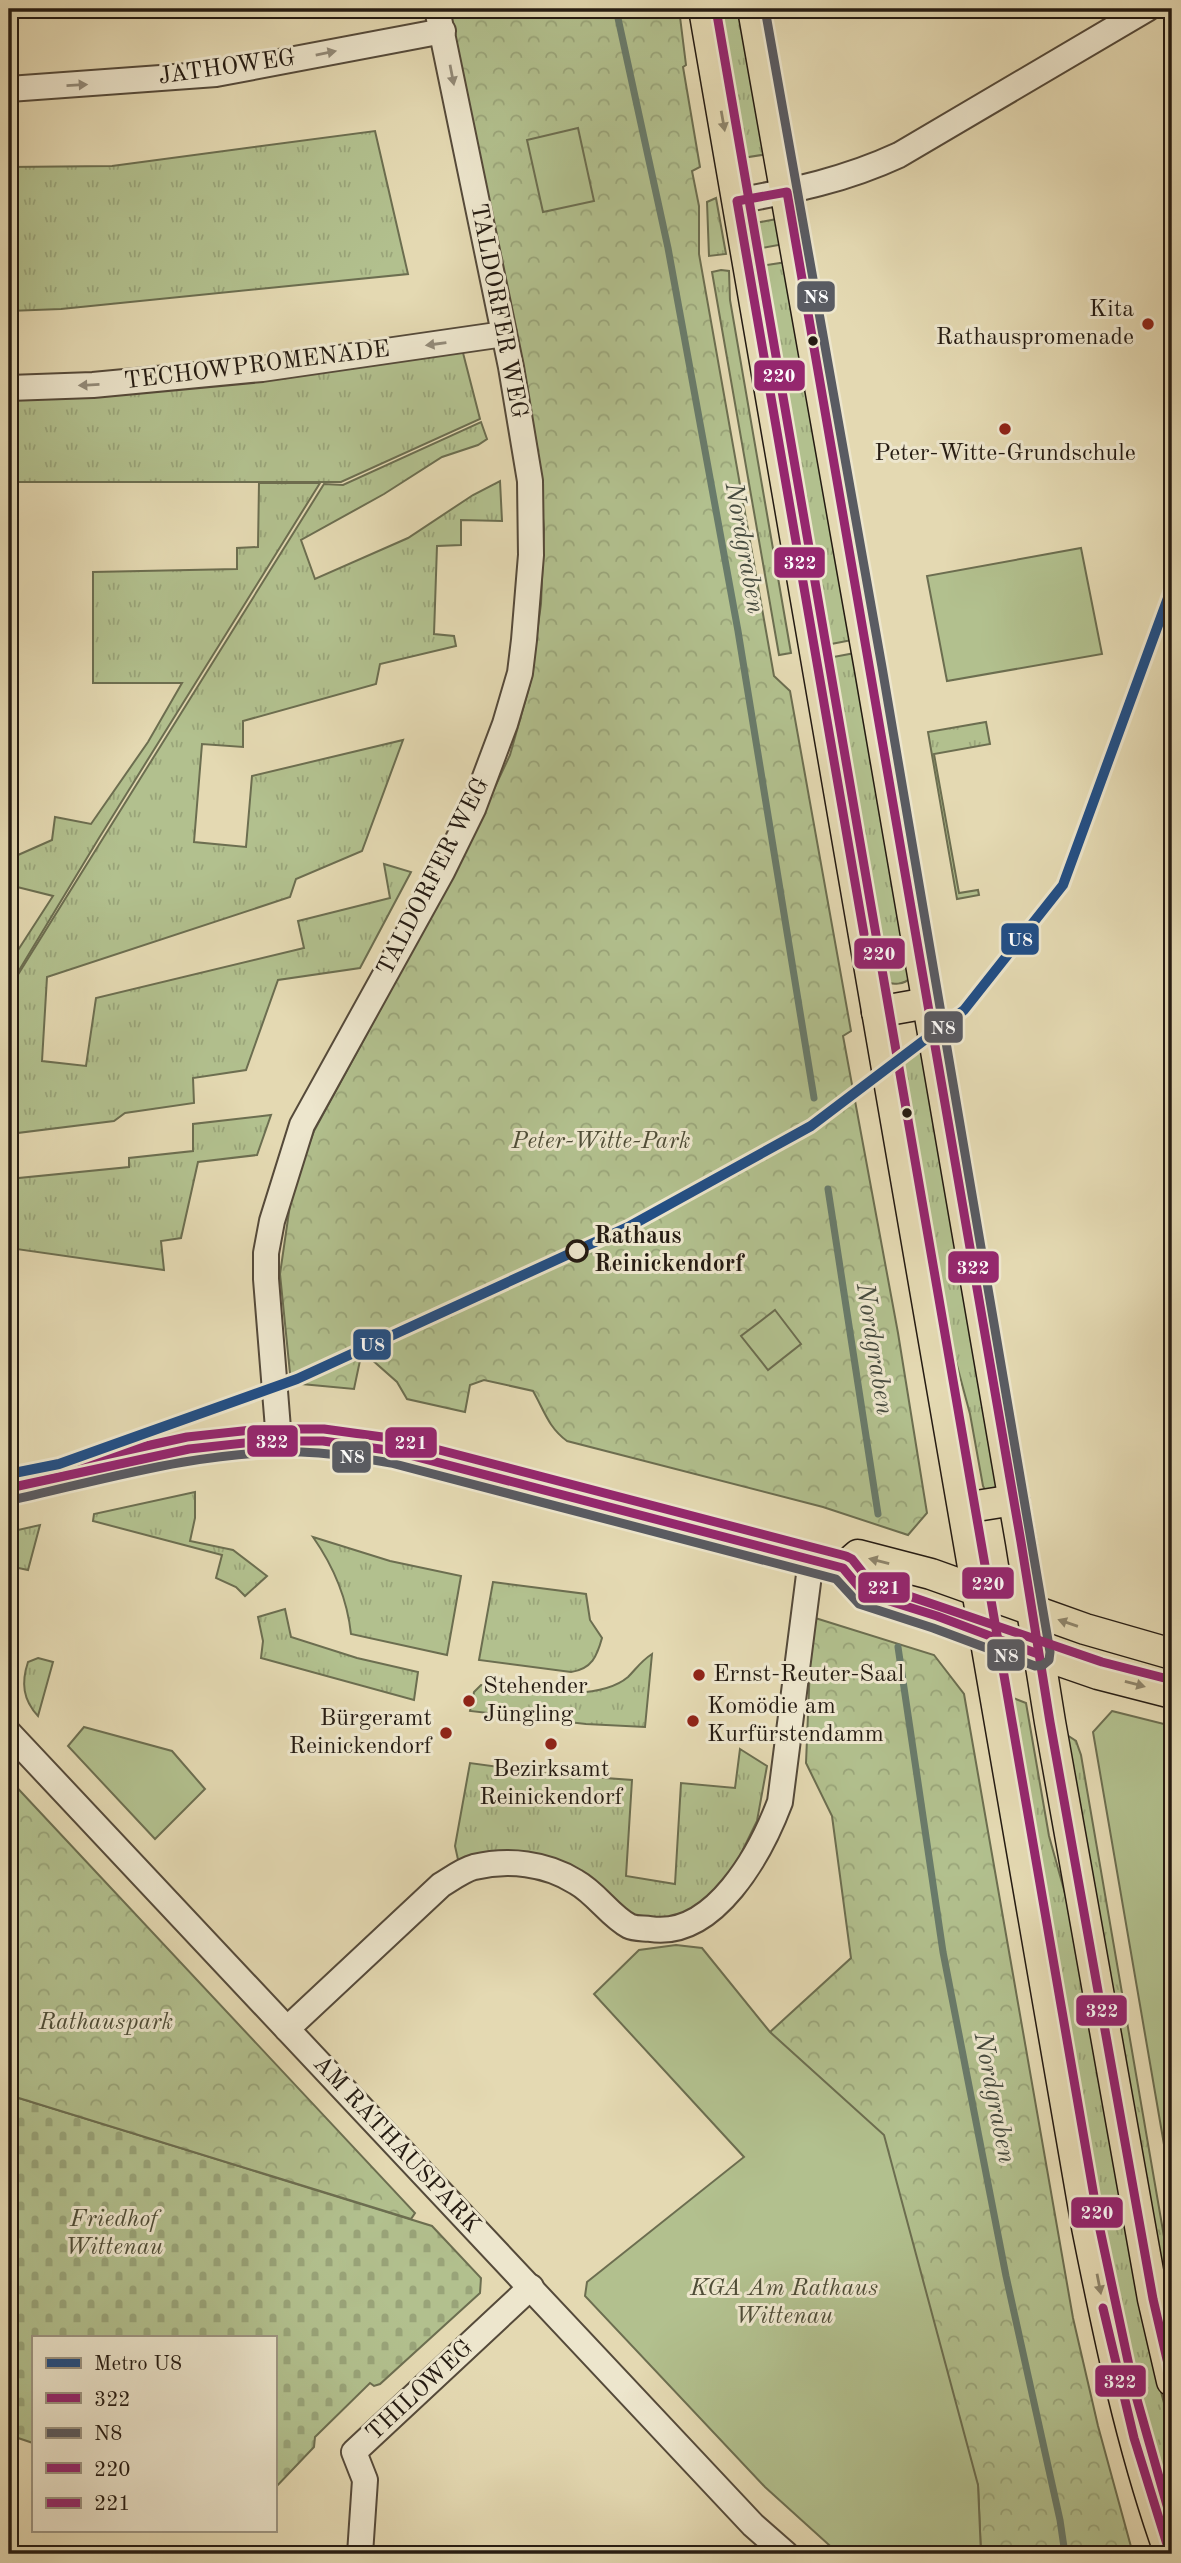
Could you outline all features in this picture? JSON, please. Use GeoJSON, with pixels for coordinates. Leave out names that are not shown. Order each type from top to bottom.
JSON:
{"type":"FeatureCollection","features":[{"type":"Feature","properties":{"kind":"main road"},"geometry":{"type":"LineString","coordinates":[[704,9],[1085,2213],[1109,2335],[1134,2438],[1170,2554]]}},
{"type":"Feature","properties":{"kind":"main road"},"geometry":{"type":"LineString","coordinates":[[753,9],[928,1003],[1038,1654],[1153,2299],[1172,2381]]}},
{"type":"Feature","properties":{"kind":"main road"},"geometry":{"type":"LineString","coordinates":[[877,1012],[928,1003]]}},
{"type":"Feature","properties":{"kind":"main road"},"geometry":{"type":"LineString","coordinates":[[9,1488],[197,1448],[279,1441],[341,1443],[394,1451],[843,1568],[864,1592],[1098,1674],[1172,1693]]}},
{"type":"Feature","properties":{"kind":"main road"},"geometry":{"type":"LineString","coordinates":[[964,1508],[1014,1500]]}},
{"type":"Feature","properties":{"kind":"main road"},"geometry":{"type":"LineString","coordinates":[[843,1568],[858,1555],[931,1574],[1032,1611],[1172,1654]]}},
{"type":"Feature","properties":{"kind":"street"},"geometry":{"type":"LineString","coordinates":[[737,201],[837,180],[899,155],[1147,9]]}},
{"type":"Feature","properties":{"kind":"street","name":"JATHOWEG"},"geometry":{"type":"LineString","coordinates":[[9,89],[216,74],[440,20]]}},
{"type":"Feature","properties":{"kind":"street","name":"TALDORFER WEG"},"geometry":{"type":"LineString","coordinates":[[279,1441],[266,1253],[272,1221],[302,1125],[442,872],[473,808],[505,723],[520,673],[530,580],[530,481],[504,334],[440,20]]}},
{"type":"Feature","properties":{"kind":"street","name":"TECHOWPROMENADE"},"geometry":{"type":"LineString","coordinates":[[9,388],[93,384],[262,369],[504,334]]}},
{"type":"Feature","properties":{"kind":"street"},"geometry":{"type":"LineString","coordinates":[[287,2029],[442,1885],[471,1867],[507,1863],[539,1866],[576,1881],[630,1927],[665,1932],[694,1923],[747,1871],[770,1829],[780,1801],[811,1559]]}},
{"type":"Feature","properties":{"kind":"street","name":"AM RATHAUSPARK"},"geometry":{"type":"LineString","coordinates":[[9,1732],[753,2525],[786,2554]]}},
{"type":"Feature","properties":{"kind":"street","name":"THILOWEG"},"geometry":{"type":"LineString","coordinates":[[360,2554],[365,2480],[355,2452],[531,2287]]}},
{"type":"Feature","properties":{"kind":"green space","name":"Peter-Witte-Park"},"geometry":{"type":"Polygon","coordinates":[[[445,9],[679,9],[686,65],[683,67],[700,167],[692,171],[699,206],[699,254],[774,676],[790,691],[851,1031],[843,1036],[898,1333],[927,1513],[908,1535],[823,1507],[567,1441],[551,1424],[533,1391],[484,1380],[470,1385],[465,1412],[407,1399],[397,1382],[362,1351],[354,1389],[291,1383],[280,1274],[292,1191],[314,1131],[455,872],[510,755],[530,684],[541,604],[544,529],[539,476],[445,9]]]}},
{"type":"Feature","properties":{"kind":"green space"},"geometry":{"type":"Polygon","coordinates":[[[716,9],[741,9],[768,154],[742,158],[716,9]]]}},
{"type":"Feature","properties":{"kind":"green space"},"geometry":{"type":"Polygon","coordinates":[[[578,128],[594,201],[543,212],[527,140],[578,128]]]}},
{"type":"Feature","properties":{"kind":"green space"},"geometry":{"type":"Polygon","coordinates":[[[375,131],[408,274],[61,309],[9,311],[9,167],[112,166],[375,131]]]}},
{"type":"Feature","properties":{"kind":"green space"},"geometry":{"type":"Polygon","coordinates":[[[716,198],[726,254],[709,256],[707,202],[716,198]]]}},
{"type":"Feature","properties":{"kind":"green space"},"geometry":{"type":"Polygon","coordinates":[[[777,219],[784,244],[757,249],[755,223],[777,219]]]}},
{"type":"Feature","properties":{"kind":"green space"},"geometry":{"type":"Polygon","coordinates":[[[787,262],[852,640],[826,645],[760,266],[787,262]]]}},
{"type":"Feature","properties":{"kind":"green space"},"geometry":{"type":"Polygon","coordinates":[[[729,271],[730,300],[791,653],[779,655],[712,272],[729,271]]]}},
{"type":"Feature","properties":{"kind":"green space"},"geometry":{"type":"Polygon","coordinates":[[[462,349],[480,419],[341,482],[9,482],[9,400],[462,349]]]}},
{"type":"Feature","properties":{"kind":"green space"},"geometry":{"type":"Polygon","coordinates":[[[481,422],[487,439],[478,445],[442,457],[384,494],[301,540],[315,579],[408,538],[473,495],[500,481],[502,521],[461,520],[461,545],[437,546],[434,634],[454,636],[456,646],[380,664],[376,684],[243,721],[243,747],[202,744],[194,842],[246,847],[252,776],[403,740],[362,851],[296,879],[290,897],[47,977],[42,1061],[86,1066],[96,998],[304,948],[298,921],[390,898],[384,864],[411,872],[360,968],[278,980],[246,1070],[193,1078],[194,1103],[125,1113],[114,1121],[9,1134],[9,989],[324,484],[343,485],[481,422]]]}},
{"type":"Feature","properties":{"kind":"green space"},"geometry":{"type":"Polygon","coordinates":[[[259,483],[320,483],[9,987],[9,964],[53,896],[9,885],[9,859],[52,840],[55,817],[91,824],[148,742],[182,683],[93,683],[93,572],[237,569],[237,548],[258,547],[259,483]]]}},
{"type":"Feature","properties":{"kind":"green space"},"geometry":{"type":"Polygon","coordinates":[[[1081,548],[1102,654],[947,681],[927,576],[1081,548]]]}},
{"type":"Feature","properties":{"kind":"green space"},"geometry":{"type":"Polygon","coordinates":[[[855,653],[910,978],[898,984],[885,981],[828,658],[855,653]]]}},
{"type":"Feature","properties":{"kind":"green space"},"geometry":{"type":"Polygon","coordinates":[[[986,722],[990,744],[934,754],[959,893],[978,890],[979,895],[957,899],[928,732],[986,722]]]}},
{"type":"Feature","properties":{"kind":"green space"},"geometry":{"type":"Polygon","coordinates":[[[923,1052],[998,1487],[996,1489],[985,1490],[983,1486],[970,1414],[943,1313],[897,1057],[923,1052]]]}},
{"type":"Feature","properties":{"kind":"green space"},"geometry":{"type":"Polygon","coordinates":[[[271,1115],[257,1155],[198,1162],[181,1238],[161,1241],[164,1270],[9,1248],[9,1179],[129,1167],[129,1158],[193,1151],[193,1124],[271,1115]]]}},
{"type":"Feature","properties":{"kind":"green space"},"geometry":{"type":"Polygon","coordinates":[[[775,1310],[801,1344],[768,1370],[741,1336],[775,1310]]]}},
{"type":"Feature","properties":{"kind":"green space"},"geometry":{"type":"Polygon","coordinates":[[[195,1492],[195,1518],[190,1541],[233,1550],[267,1576],[245,1596],[236,1587],[216,1578],[222,1555],[93,1521],[94,1514],[195,1492]]]}},
{"type":"Feature","properties":{"kind":"green space"},"geometry":{"type":"Polygon","coordinates":[[[40,1525],[28,1570],[9,1566],[9,1532],[40,1525]]]}},
{"type":"Feature","properties":{"kind":"green space"},"geometry":{"type":"Polygon","coordinates":[[[313,1537],[390,1561],[461,1576],[447,1655],[351,1634],[338,1583],[313,1537]]]}},
{"type":"Feature","properties":{"kind":"green space"},"geometry":{"type":"Polygon","coordinates":[[[493,1582],[586,1594],[590,1620],[602,1638],[593,1661],[584,1668],[571,1672],[479,1660],[493,1582]]]}},
{"type":"Feature","properties":{"kind":"green space"},"geometry":{"type":"Polygon","coordinates":[[[285,1609],[291,1637],[357,1658],[418,1672],[414,1700],[261,1658],[263,1641],[258,1617],[285,1609]]]}},
{"type":"Feature","properties":{"kind":"green space"},"geometry":{"type":"Polygon","coordinates":[[[812,1617],[934,1655],[964,1694],[1073,2318],[1098,2426],[1133,2554],[981,2554],[978,2485],[770,2032],[851,1958],[832,1816],[806,1763],[812,1617]]]}},
{"type":"Feature","properties":{"kind":"green space"},"geometry":{"type":"Polygon","coordinates":[[[652,1654],[645,1727],[586,1724],[470,1711],[474,1692],[481,1685],[575,1693],[596,1691],[622,1681],[652,1654]]]}},
{"type":"Feature","properties":{"kind":"green space"},"geometry":{"type":"Polygon","coordinates":[[[38,1658],[53,1662],[38,1716],[26,1697],[24,1677],[28,1662],[38,1658]]]}},
{"type":"Feature","properties":{"kind":"green space"},"geometry":{"type":"Polygon","coordinates":[[[1008,1696],[1026,1703],[1049,1836],[1076,1933],[1156,2373],[1172,2433],[1172,2524],[1120,2331],[1008,1696]]]}},
{"type":"Feature","properties":{"kind":"green space"},"geometry":{"type":"Polygon","coordinates":[[[1112,1711],[1172,1726],[1172,2191],[1093,1732],[1112,1711]]]}},
{"type":"Feature","properties":{"kind":"green space"},"geometry":{"type":"Polygon","coordinates":[[[84,1727],[172,1751],[205,1789],[155,1839],[68,1746],[84,1727]]]}},
{"type":"Feature","properties":{"kind":"green space"},"geometry":{"type":"Polygon","coordinates":[[[1067,1735],[1076,1741],[1081,1755],[1172,2283],[1172,2326],[1067,1735]]]}},
{"type":"Feature","properties":{"kind":"green space"},"geometry":{"type":"Polygon","coordinates":[[[740,1749],[767,1766],[757,1821],[728,1880],[697,1911],[651,1923],[626,1912],[569,1868],[459,1864],[455,1846],[470,1763],[550,1774],[632,1780],[626,1876],[675,1884],[681,1783],[735,1788],[740,1749]]]}},
{"type":"Feature","properties":{"kind":"green space","name":"Rathauspark"},"geometry":{"type":"Polygon","coordinates":[[[9,1779],[415,2213],[411,2219],[9,2095],[9,1779]]]}},
{"type":"Feature","properties":{"kind":"green space","name":"KGA Am Rathaus Wittenau"},"geometry":{"type":"Polygon","coordinates":[[[676,1945],[702,1948],[770,2032],[884,2135],[978,2485],[981,2554],[839,2554],[765,2487],[585,2296],[587,2282],[744,2157],[594,1994],[639,1950],[676,1945]]]}},
{"type":"Feature","properties":{"kind":"green space","name":"Friedhof Wittenau"},"geometry":{"type":"Polygon","coordinates":[[[9,2095],[432,2226],[481,2278],[480,2293],[380,2384],[374,2386],[370,2383],[315,2437],[314,2447],[276,2487],[276,2336],[32,2336],[32,2443],[9,2435],[9,2095]]]}},
{"type":"Feature","properties":{"kind":"waterway","name":"Nordgraben"},"geometry":{"type":"LineString","coordinates":[[616,9],[668,248],[738,631],[814,1098]]}},
{"type":"Feature","properties":{"kind":"waterway","name":"Nordgraben"},"geometry":{"type":"LineString","coordinates":[[828,1189],[878,1514]]}},
{"type":"Feature","properties":{"kind":"waterway","name":"Nordgraben"},"geometry":{"type":"LineString","coordinates":[[898,1647],[943,1952],[1006,2276],[1060,2520],[1065,2554]]}},
{"type":"Feature","properties":{"kind":"metro line","name":"U8"},"geometry":{"type":"LineString","coordinates":[[9,1474],[59,1464],[297,1379],[630,1226],[811,1126],[964,1010],[1063,885],[1172,587]]}},
{"type":"Feature","properties":{"kind":"transit line","name":"220"},"geometry":{"type":"LineString","coordinates":[[716,9],[1099,2225],[1134,2389],[1172,2523]]}},
{"type":"Feature","properties":{"kind":"transit line","name":"N8"},"geometry":{"type":"LineString","coordinates":[[12,1500],[155,1467],[228,1456],[301,1452],[369,1459],[836,1579],[859,1604],[1035,1666],[1043,1665],[1049,1660],[1050,1652],[882,667],[765,9]]}},
{"type":"Feature","properties":{"kind":"transit line","name":"322"},"geometry":{"type":"LineString","coordinates":[[864,934],[737,201],[787,192],[1050,1722],[1153,2299],[1172,2381]]}},
{"type":"Feature","properties":{"kind":"transit line","name":"221"},"geometry":{"type":"LineString","coordinates":[[9,1476],[187,1437],[261,1429],[324,1429],[397,1439],[846,1556],[852,1559],[871,1583],[1102,1662],[1172,1680]]}},
{"type":"Feature","properties":{"kind":"transit line","name":"322"},"geometry":{"type":"LineString","coordinates":[[9,1488],[189,1449],[262,1441],[323,1441],[394,1451],[843,1568],[864,1593],[937,1616],[1038,1654]]}},
{"type":"Feature","properties":{"kind":"transit line","name":"322"},"geometry":{"type":"LineString","coordinates":[[1103,2308],[1134,2438],[1170,2554]]}},
{"type":"Feature","properties":{"kind":"place","name":"Kita Rathauspromenade"},"geometry":{"type":"Point","coordinates":[1148,324]}},
{"type":"Feature","properties":{"kind":"place","name":"Peter-Witte-Grundschule"},"geometry":{"type":"Point","coordinates":[1005,429]}},
{"type":"Feature","properties":{"kind":"place","name":"Rathaus Reinickendorf"},"geometry":{"type":"Point","coordinates":[577,1251]}},
{"type":"Feature","properties":{"kind":"place","name":"Ernst-Reuter-Saal"},"geometry":{"type":"Point","coordinates":[699,1675]}},
{"type":"Feature","properties":{"kind":"place","name":"Stehender Jüngling"},"geometry":{"type":"Point","coordinates":[469,1701]}},
{"type":"Feature","properties":{"kind":"place","name":"Komödie am Kurfürstendamm"},"geometry":{"type":"Point","coordinates":[693,1721]}},
{"type":"Feature","properties":{"kind":"place","name":"Bürgeramt Reinickendorf"},"geometry":{"type":"Point","coordinates":[446,1733]}},
{"type":"Feature","properties":{"kind":"place","name":"Bezirksamt Reinickendorf"},"geometry":{"type":"Point","coordinates":[551,1744]}}]}
